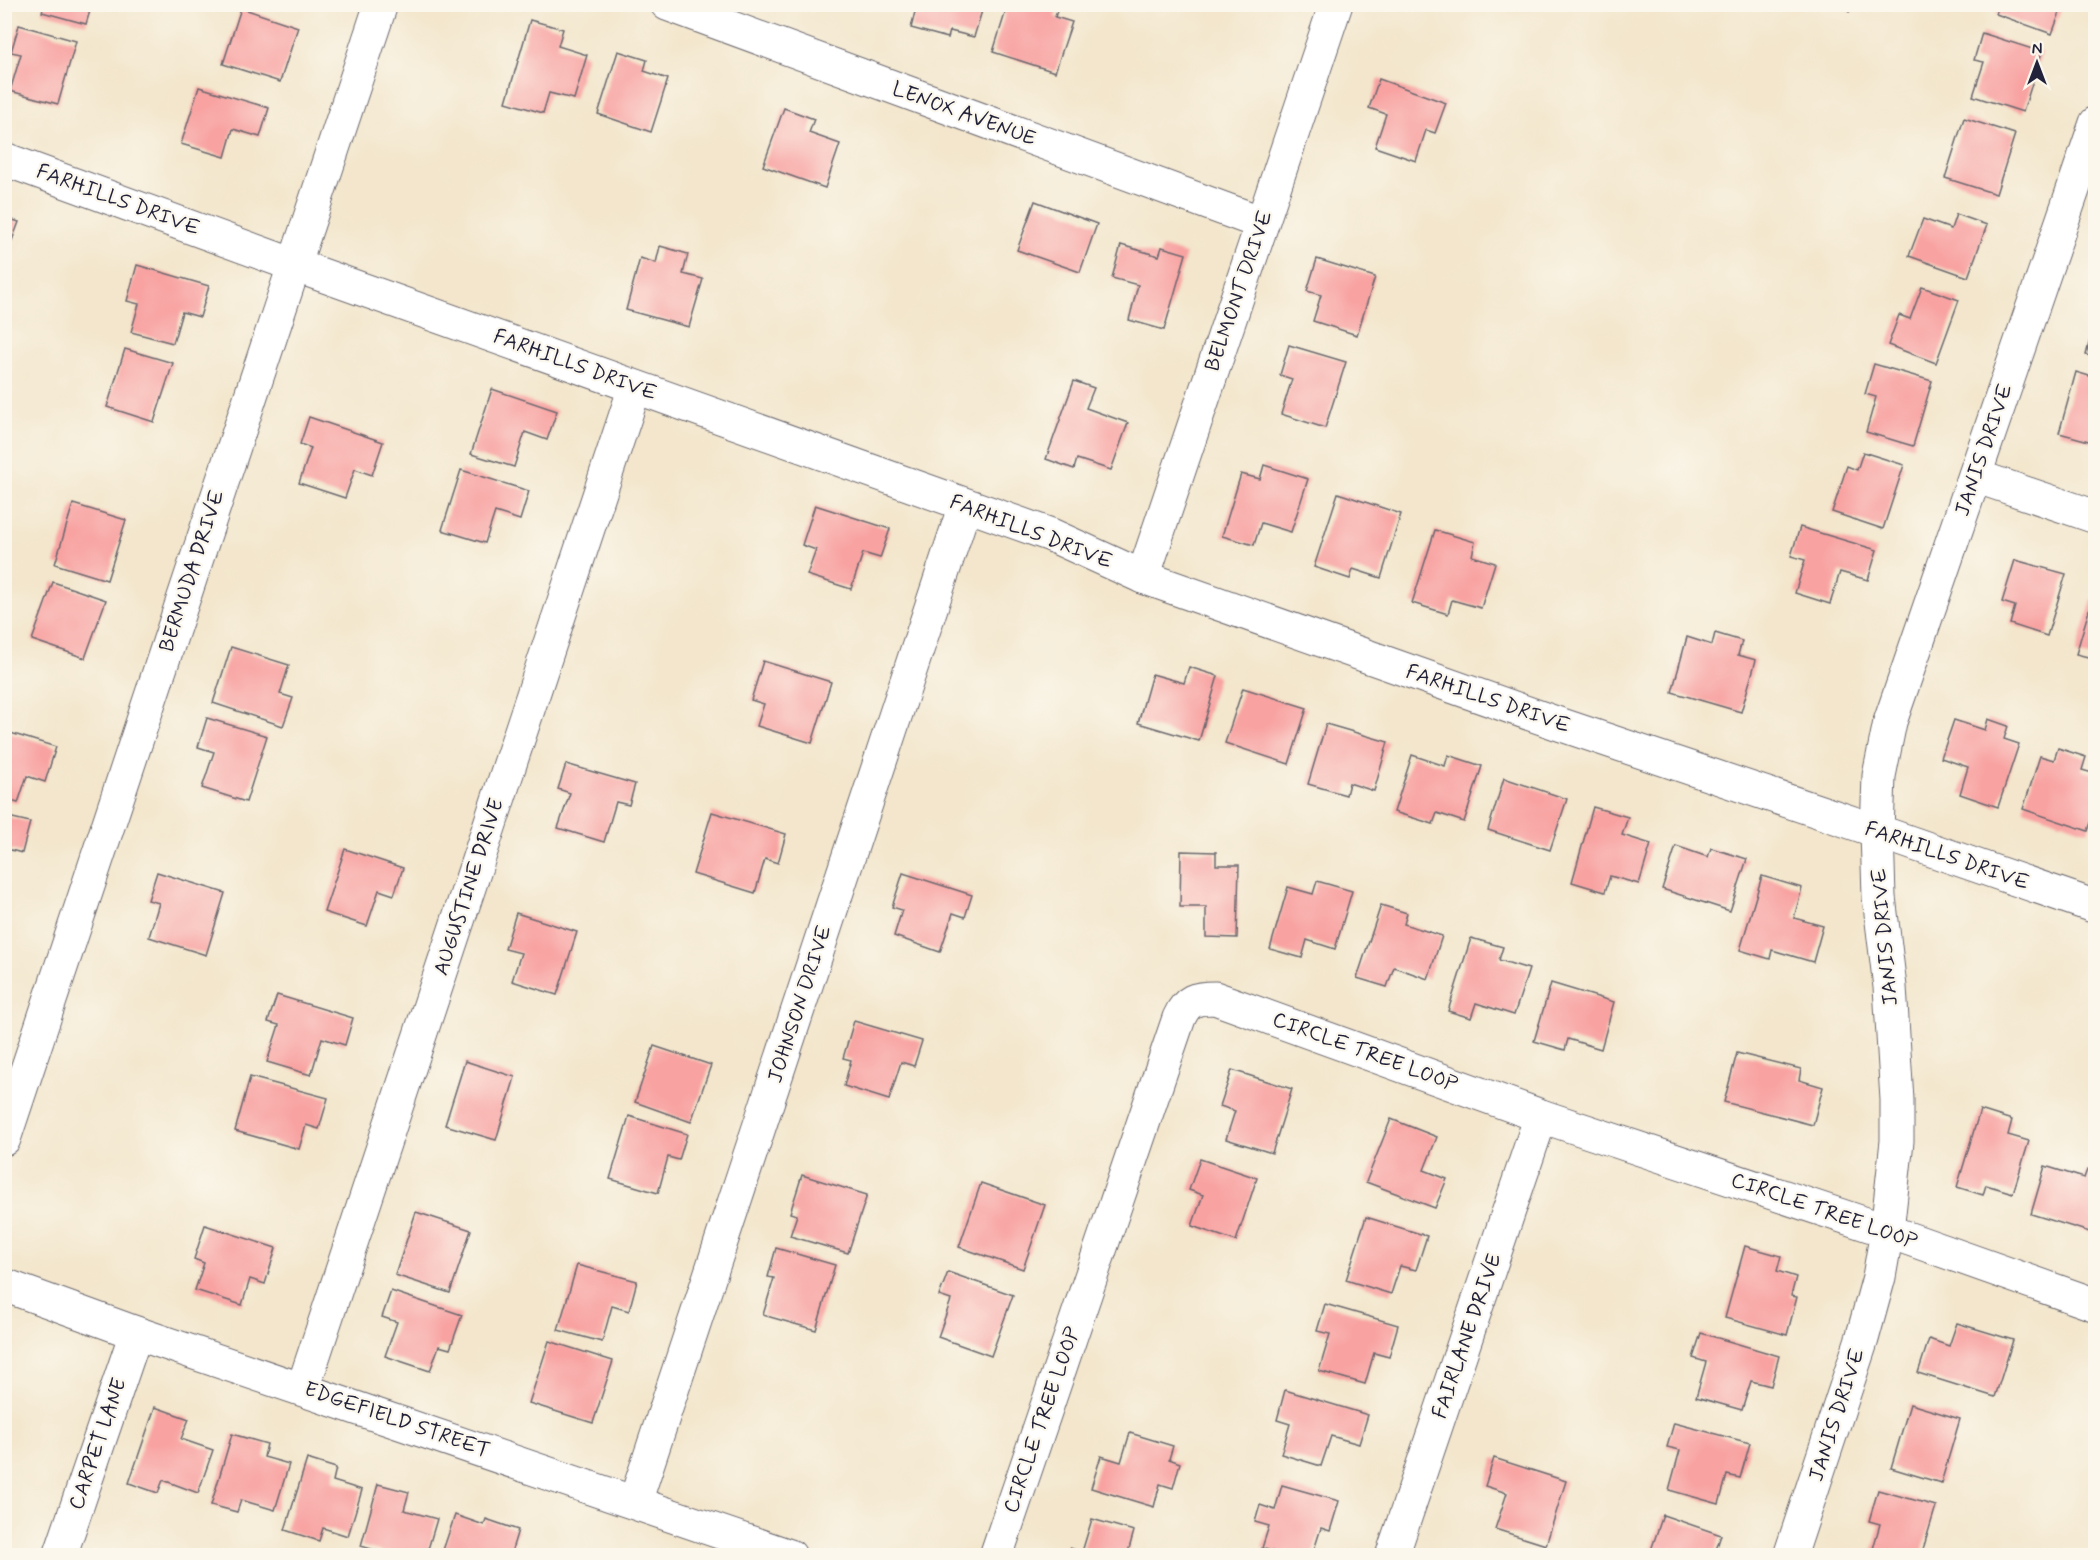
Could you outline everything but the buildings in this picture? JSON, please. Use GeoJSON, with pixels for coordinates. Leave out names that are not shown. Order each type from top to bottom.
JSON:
{"type":"FeatureCollection","features":[{"type":"Feature","properties":{"kind":"street","name":"BERMUDA DRIVE"},"geometry":{"type":"LineString","coordinates":[[4,1139],[381,4]]}},
{"type":"Feature","properties":{"kind":"street","name":"LENOX AVENUE"},"geometry":{"type":"LineString","coordinates":[[667,4],[1262,223]]}},
{"type":"Feature","properties":{"kind":"street","name":"BELMONT DRIVE"},"geometry":{"type":"LineString","coordinates":[[1143,577],[1336,4]]}},
{"type":"Feature","properties":{"kind":"street","name":"JANIS DRIVE"},"geometry":{"type":"LineString","coordinates":[[1790,1556],[1862,1340],[1879,1276],[1887,1231],[1897,1141],[1898,1100],[1890,987],[1879,897],[1877,831],[1879,776],[1890,722],[2096,123]]}},
{"type":"Feature","properties":{"kind":"street","name":"FARHILLS DRIVE"},"geometry":{"type":"LineString","coordinates":[[4,159],[1051,535],[1143,577],[1556,723],[2096,907]]}},
{"type":"Feature","properties":{"kind":"street","name":"AUGUSTINE DRIVE"},"geometry":{"type":"LineString","coordinates":[[303,1388],[635,387]]}},
{"type":"Feature","properties":{"kind":"street"},"geometry":{"type":"LineString","coordinates":[[1975,476],[2096,517]]}},
{"type":"Feature","properties":{"kind":"street","name":"JOHNSON DRIVE"},"geometry":{"type":"LineString","coordinates":[[635,1502],[965,505]]}},
{"type":"Feature","properties":{"kind":"street","name":"CIRCLE TREE LOOP"},"geometry":{"type":"LineString","coordinates":[[996,1556],[1175,1029],[1185,1006],[1199,998],[1215,998],[1541,1116],[1887,1231],[2096,1305]]}},
{"type":"Feature","properties":{"kind":"street","name":"FAIRLANE DRIVE"},"geometry":{"type":"LineString","coordinates":[[1392,1556],[1541,1116]]}},
{"type":"Feature","properties":{"kind":"street","name":"EDGEFIELD STREET"},"geometry":{"type":"LineString","coordinates":[[4,1285],[136,1333],[303,1388],[790,1556]]}},
{"type":"Feature","properties":{"kind":"street","name":"CARPET LANE"},"geometry":{"type":"LineString","coordinates":[[60,1556],[136,1333]]}}]}
